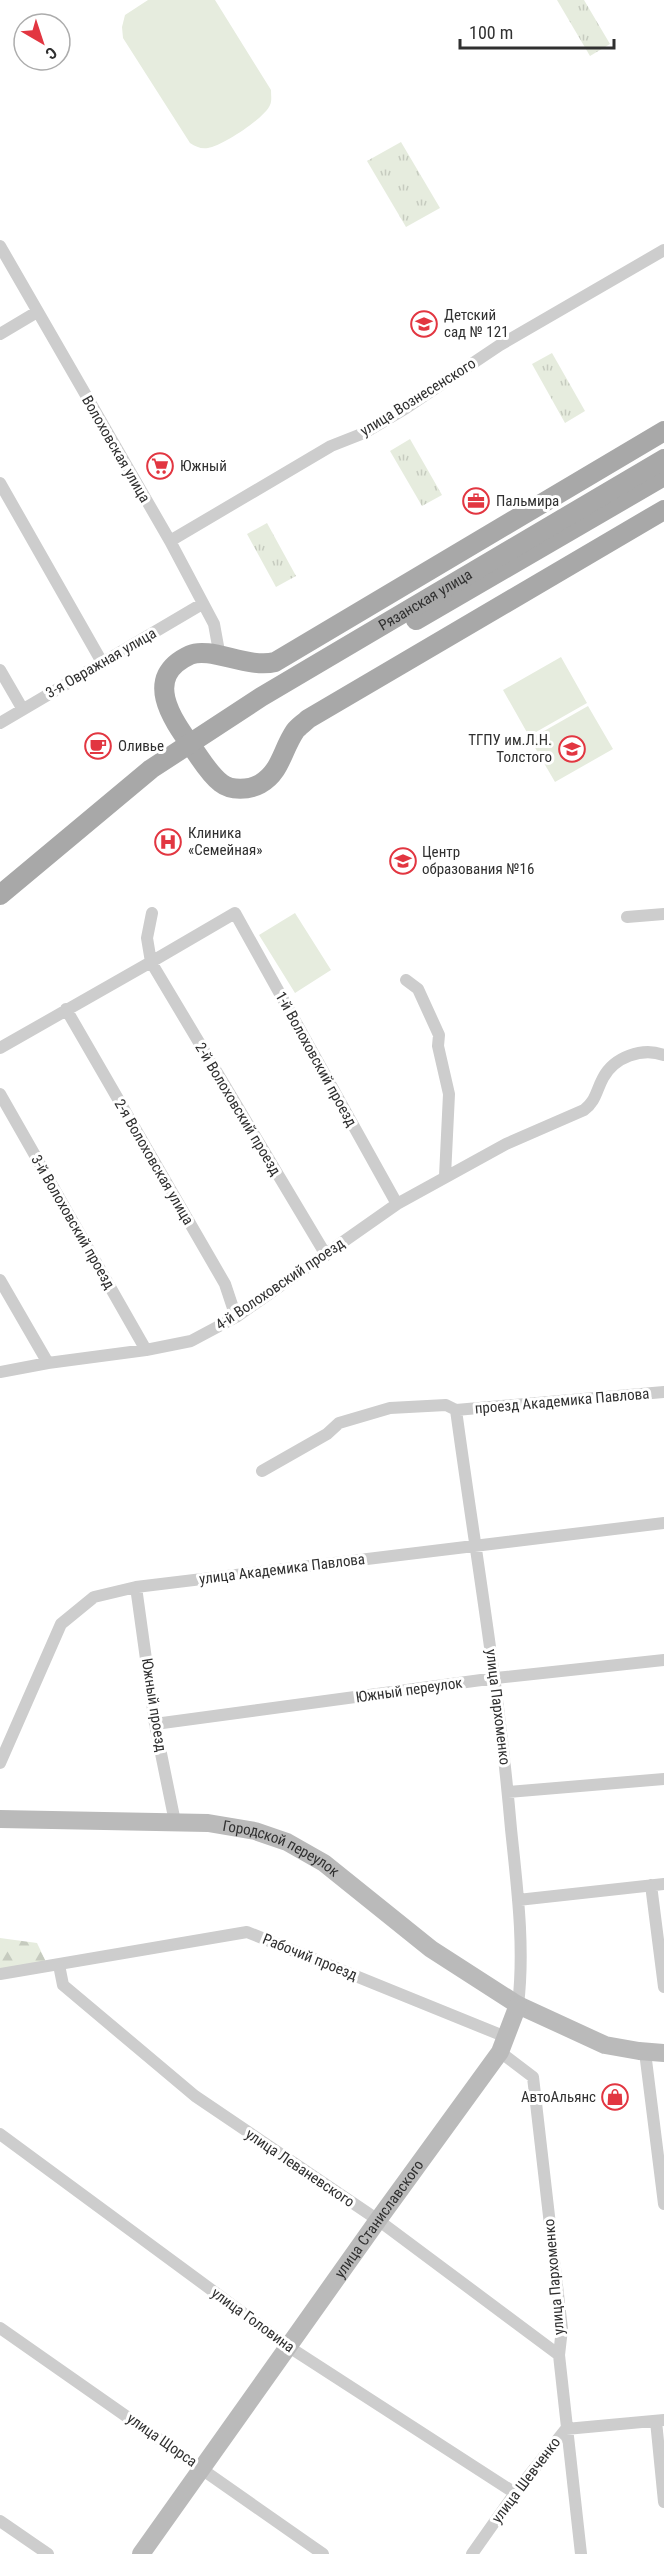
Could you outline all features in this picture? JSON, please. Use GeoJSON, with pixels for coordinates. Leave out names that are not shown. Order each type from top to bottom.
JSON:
{"type":"FeatureCollection","features":[{"type":"Feature","properties":{"kind":"main road"},"geometry":{"type":"LineString","coordinates":[[275,662],[664,431]]}},
{"type":"Feature","properties":{"kind":"main road","name":"Рязанская улица"},"geometry":{"type":"LineString","coordinates":[[0,895],[151,769],[321,661],[664,459]]}},
{"type":"Feature","properties":{"kind":"main road","name":"Рязанская улица"},"geometry":{"type":"LineString","coordinates":[[190,744],[267,707],[664,476]]}},
{"type":"Feature","properties":{"kind":"main road"},"geometry":{"type":"LineString","coordinates":[[321,661],[275,662],[262,665],[206,653],[191,655],[178,663],[169,674],[164,687],[164,699],[170,713],[190,744],[221,784],[234,789],[258,785],[279,766],[295,731],[308,719],[664,510]]}},
{"type":"Feature","properties":{"kind":"main road","name":"Городской переулок"},"geometry":{"type":"LineString","coordinates":[[0,1819],[208,1823],[255,1831],[287,1842],[324,1863],[448,1962],[518,2005]]}},
{"type":"Feature","properties":{"kind":"main road"},"geometry":{"type":"LineString","coordinates":[[518,2005],[604,2045],[664,2053]]}},
{"type":"Feature","properties":{"kind":"main road","name":"улица Станиславского"},"geometry":{"type":"LineString","coordinates":[[141,2554],[204,2469],[503,2045],[518,2005]]}},
{"type":"Feature","properties":{"kind":"street","name":"Волоховская улица"},"geometry":{"type":"LineString","coordinates":[[0,246],[170,541],[214,624],[220,657]]}},
{"type":"Feature","properties":{"kind":"street","name":"улица Вознесенского"},"geometry":{"type":"LineString","coordinates":[[170,541],[331,446],[364,433],[406,408],[500,345],[664,250]]}},
{"type":"Feature","properties":{"kind":"street"},"geometry":{"type":"LineString","coordinates":[[0,334],[37,312]]}},
{"type":"Feature","properties":{"kind":"street"},"geometry":{"type":"LineString","coordinates":[[0,483],[103,664]]}},
{"type":"Feature","properties":{"kind":"street","name":"3-я Овражная улица"},"geometry":{"type":"LineString","coordinates":[[0,723],[22,708],[103,664],[202,603]]}},
{"type":"Feature","properties":{"kind":"street"},"geometry":{"type":"LineString","coordinates":[[0,670],[22,708]]}},
{"type":"Feature","properties":{"kind":"street"},"geometry":{"type":"LineString","coordinates":[[0,1048],[151,962],[147,938],[152,913]]}},
{"type":"Feature","properties":{"kind":"street","name":"1-й Волоховский проезд"},"geometry":{"type":"LineString","coordinates":[[151,962],[235,913],[397,1204]]}},
{"type":"Feature","properties":{"kind":"street"},"geometry":{"type":"LineString","coordinates":[[627,917],[664,914]]}},
{"type":"Feature","properties":{"kind":"street","name":"2-й Волоховский проезд"},"geometry":{"type":"LineString","coordinates":[[151,962],[326,1255]]}},
{"type":"Feature","properties":{"kind":"street"},"geometry":{"type":"LineString","coordinates":[[406,980],[418,989],[439,1035],[438,1046],[449,1094],[446,1176]]}},
{"type":"Feature","properties":{"kind":"street","name":"2-я Волоховская улица"},"geometry":{"type":"LineString","coordinates":[[66,1009],[225,1284],[236,1317]]}},
{"type":"Feature","properties":{"kind":"street","name":"4-й Волоховский проезд"},"geometry":{"type":"LineString","coordinates":[[0,1372],[191,1341],[236,1317],[397,1204],[506,1144],[584,1110],[591,1105],[602,1079],[613,1064],[633,1053],[656,1052],[664,1055]]}},
{"type":"Feature","properties":{"kind":"street","name":"3-й Волоховский проезд"},"geometry":{"type":"LineString","coordinates":[[0,1094],[146,1350]]}},
{"type":"Feature","properties":{"kind":"street"},"geometry":{"type":"LineString","coordinates":[[0,1280],[48,1363]]}},
{"type":"Feature","properties":{"kind":"street","name":"проезд Академика Павлова"},"geometry":{"type":"LineString","coordinates":[[262,1471],[327,1434],[339,1423],[390,1408],[446,1405],[456,1410],[664,1392]]}},
{"type":"Feature","properties":{"kind":"street","name":"улица Пархоменко"},"geometry":{"type":"LineString","coordinates":[[456,1410],[474,1545],[496,1678],[508,1792],[522,1975],[518,2005]]}},
{"type":"Feature","properties":{"kind":"street","name":"улица Академика Павлова"},"geometry":{"type":"LineString","coordinates":[[0,1763],[61,1624],[94,1598],[136,1587],[664,1523]]}},
{"type":"Feature","properties":{"kind":"street","name":"Южный проезд"},"geometry":{"type":"LineString","coordinates":[[136,1587],[155,1724],[175,1822]]}},
{"type":"Feature","properties":{"kind":"street","name":"Южный переулок"},"geometry":{"type":"LineString","coordinates":[[155,1724],[496,1678],[664,1660]]}},
{"type":"Feature","properties":{"kind":"street"},"geometry":{"type":"LineString","coordinates":[[508,1792],[664,1779]]}},
{"type":"Feature","properties":{"kind":"street"},"geometry":{"type":"LineString","coordinates":[[518,1900],[664,1884]]}},
{"type":"Feature","properties":{"kind":"street"},"geometry":{"type":"LineString","coordinates":[[651,1885],[664,1987]]}},
{"type":"Feature","properties":{"kind":"street","name":"Рабочий проезд"},"geometry":{"type":"LineString","coordinates":[[0,1974],[247,1932],[503,2045]]}},
{"type":"Feature","properties":{"kind":"street","name":"улица Леваневского"},"geometry":{"type":"LineString","coordinates":[[59,1965],[63,1985],[195,2096],[378,2220],[559,2355]]}},
{"type":"Feature","properties":{"kind":"street","name":"улица Пархоменко"},"geometry":{"type":"LineString","coordinates":[[503,2045],[534,2077],[561,2328],[559,2355],[566,2429],[581,2554]]}},
{"type":"Feature","properties":{"kind":"street"},"geometry":{"type":"LineString","coordinates":[[645,2052],[664,2204]]}},
{"type":"Feature","properties":{"kind":"street","name":"улица Головина"},"geometry":{"type":"LineString","coordinates":[[0,2134],[289,2347],[515,2493]]}},
{"type":"Feature","properties":{"kind":"street","name":"улица Щорса"},"geometry":{"type":"LineString","coordinates":[[0,2328],[323,2554]]}},
{"type":"Feature","properties":{"kind":"street"},"geometry":{"type":"LineString","coordinates":[[660,2421],[664,2502]]}},
{"type":"Feature","properties":{"kind":"street","name":"улица Шевченко"},"geometry":{"type":"LineString","coordinates":[[472,2554],[515,2493],[566,2429],[660,2421]]}},
{"type":"Feature","properties":{"kind":"street"},"geometry":{"type":"LineString","coordinates":[[0,2521],[48,2554]]}},
{"type":"Feature","properties":{"kind":"green space"},"geometry":{"type":"Polygon","coordinates":[[[148,0],[215,0],[271,90],[270,105],[260,117],[242,131],[214,146],[203,148],[190,143],[123,38],[122,27],[125,15],[148,0]]]}},
{"type":"Feature","properties":{"kind":"green space"},"geometry":{"type":"Polygon","coordinates":[[[557,0],[584,0],[610,44],[590,56],[557,0]]]}},
{"type":"Feature","properties":{"kind":"green space"},"geometry":{"type":"Polygon","coordinates":[[[401,142],[440,208],[406,227],[367,161],[401,142]]]}},
{"type":"Feature","properties":{"kind":"green space"},"geometry":{"type":"Polygon","coordinates":[[[552,353],[585,411],[565,423],[532,364],[552,353]]]}},
{"type":"Feature","properties":{"kind":"green space"},"geometry":{"type":"Polygon","coordinates":[[[410,439],[442,495],[422,506],[390,451],[410,439]]]}},
{"type":"Feature","properties":{"kind":"green space"},"geometry":{"type":"Polygon","coordinates":[[[267,523],[296,576],[276,587],[247,534],[267,523]]]}},
{"type":"Feature","properties":{"kind":"green space"},"geometry":{"type":"Polygon","coordinates":[[[561,657],[587,703],[529,736],[503,690],[561,657]]]}},
{"type":"Feature","properties":{"kind":"green space"},"geometry":{"type":"Polygon","coordinates":[[[588,706],[613,749],[555,782],[530,739],[588,706]]]}},
{"type":"Feature","properties":{"kind":"green space"},"geometry":{"type":"Polygon","coordinates":[[[295,913],[331,970],[295,993],[259,935],[295,913]]]}},
{"type":"Feature","properties":{"kind":"green space"},"geometry":{"type":"Polygon","coordinates":[[[0,1938],[37,1943],[48,1966],[0,1974],[0,1938]]]}},
{"type":"Feature","properties":{"kind":"place","name":"Детский сад № 121"},"geometry":{"type":"Point","coordinates":[424,324]}},
{"type":"Feature","properties":{"kind":"place","name":"Южный"},"geometry":{"type":"Point","coordinates":[160,466]}},
{"type":"Feature","properties":{"kind":"place","name":"Пальмира"},"geometry":{"type":"Point","coordinates":[476,501]}},
{"type":"Feature","properties":{"kind":"place","name":"Оливье"},"geometry":{"type":"Point","coordinates":[98,746]}},
{"type":"Feature","properties":{"kind":"place","name":"ТГПУ им.Л.Н. Толстого"},"geometry":{"type":"Point","coordinates":[572,749]}},
{"type":"Feature","properties":{"kind":"place","name":"Клиника «Семейная»"},"geometry":{"type":"Point","coordinates":[168,842]}},
{"type":"Feature","properties":{"kind":"place","name":"Центр образования №16"},"geometry":{"type":"Point","coordinates":[403,861]}},
{"type":"Feature","properties":{"kind":"place","name":"АвтоАльянс"},"geometry":{"type":"Point","coordinates":[615,2097]}}]}
